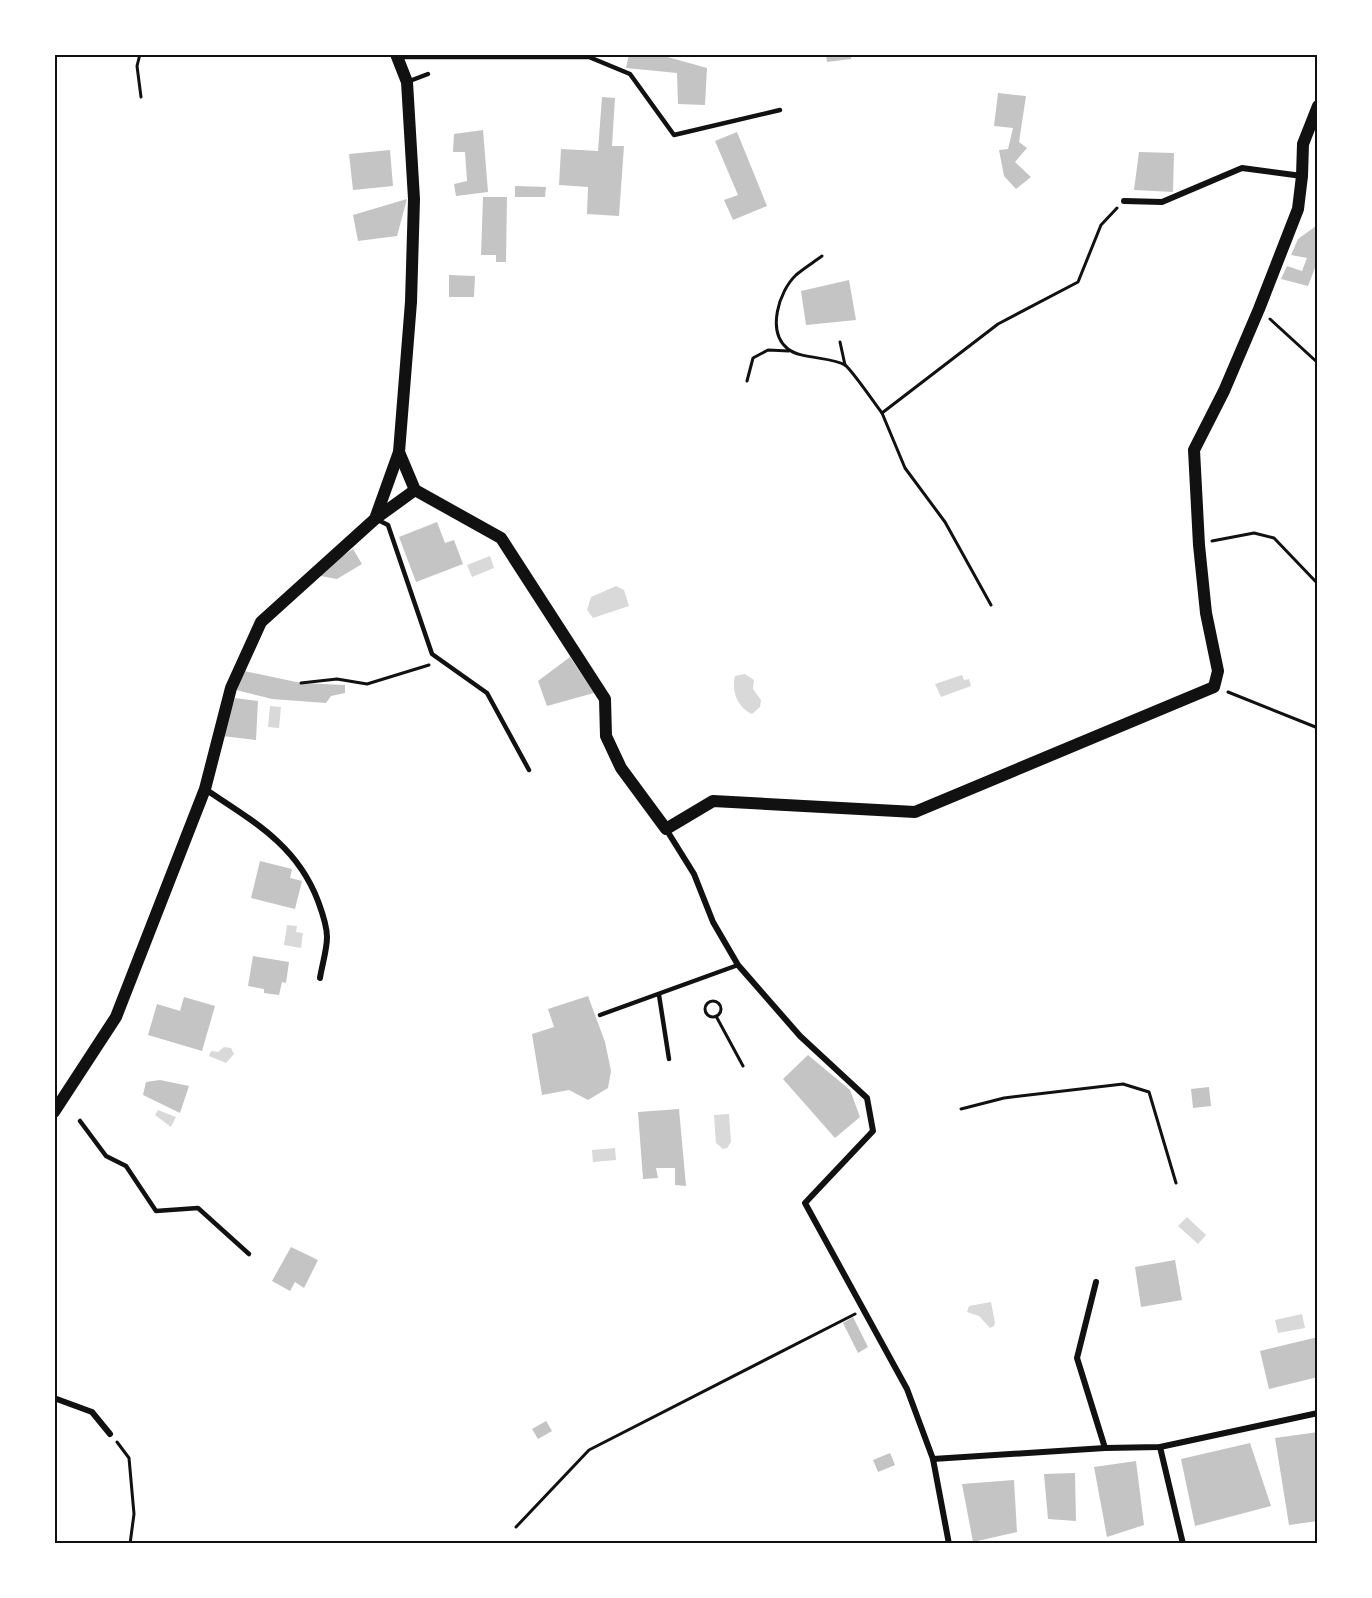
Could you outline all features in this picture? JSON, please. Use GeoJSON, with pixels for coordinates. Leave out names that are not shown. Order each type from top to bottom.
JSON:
{"type":"FeatureCollection","features":[{"type":"Feature","properties":{"kind":"main road"},"geometry":{"type":"LineString","coordinates":[[375,519],[399,452],[411,302],[414,199],[407,82],[397,55]]}},
{"type":"Feature","properties":{"kind":"main road"},"geometry":{"type":"LineString","coordinates":[[399,452],[414,490],[501,538],[605,699],[606,736],[621,768],[666,829],[713,801],[915,812],[1214,687],[1218,671],[1206,614],[1199,546],[1194,450],[1224,391],[1298,209],[1304,144],[1318,106]]}},
{"type":"Feature","properties":{"kind":"main road"},"geometry":{"type":"LineString","coordinates":[[54,1112],[116,1017],[205,789],[231,688],[261,622],[375,519],[414,490]]}},
{"type":"Feature","properties":{"kind":"street"},"geometry":{"type":"LineString","coordinates":[[1124,201],[1162,202],[1242,168],[1302,176]]}},
{"type":"Feature","properties":{"kind":"street"},"geometry":{"type":"LineString","coordinates":[[205,789],[256,822],[283,845],[299,864],[315,894],[325,925],[327,937],[320,978]]}},
{"type":"Feature","properties":{"kind":"street"},"geometry":{"type":"LineString","coordinates":[[666,829],[694,874],[713,922],[738,965],[800,1036],[867,1098],[873,1131],[805,1203],[907,1389],[933,1459],[949,1544]]}},
{"type":"Feature","properties":{"kind":"street"},"geometry":{"type":"LineString","coordinates":[[1096,1282],[1077,1358],[1105,1448]]}},
{"type":"Feature","properties":{"kind":"street"},"geometry":{"type":"LineString","coordinates":[[54,1398],[92,1412],[110,1434]]}},
{"type":"Feature","properties":{"kind":"street"},"geometry":{"type":"LineString","coordinates":[[933,1459],[1105,1448],[1160,1447],[1318,1413]]}},
{"type":"Feature","properties":{"kind":"street"},"geometry":{"type":"LineString","coordinates":[[1160,1447],[1183,1544]]}},
{"type":"Feature","properties":{"kind":"lane"},"geometry":{"type":"LineString","coordinates":[[397,55],[589,57],[630,74],[674,135],[780,110]]}},
{"type":"Feature","properties":{"kind":"lane"},"geometry":{"type":"LineString","coordinates":[[407,82],[428,74]]}},
{"type":"Feature","properties":{"kind":"lane"},"geometry":{"type":"LineString","coordinates":[[375,519],[388,525],[432,654],[487,693],[529,770]]}},
{"type":"Feature","properties":{"kind":"lane"},"geometry":{"type":"LineString","coordinates":[[600,1015],[738,965]]}},
{"type":"Feature","properties":{"kind":"lane"},"geometry":{"type":"LineString","coordinates":[[659,995],[669,1059]]}},
{"type":"Feature","properties":{"kind":"lane"},"geometry":{"type":"LineString","coordinates":[[80,1121],[106,1156],[126,1166],[156,1211],[198,1208],[249,1254]]}},
{"type":"Feature","properties":{"kind":"path"},"geometry":{"type":"LineString","coordinates":[[140,54],[137,66],[141,97]]}},
{"type":"Feature","properties":{"kind":"path"},"geometry":{"type":"LineString","coordinates":[[882,413],[998,324],[1078,282],[1101,225],[1124,201]]}},
{"type":"Feature","properties":{"kind":"path"},"geometry":{"type":"LineString","coordinates":[[789,351],[780,339],[776,324],[779,305],[795,276],[822,256]]}},
{"type":"Feature","properties":{"kind":"path"},"geometry":{"type":"LineString","coordinates":[[1259,309],[1318,363]]}},
{"type":"Feature","properties":{"kind":"path"},"geometry":{"type":"LineString","coordinates":[[840,342],[845,365],[882,413],[905,468],[945,522],[991,605]]}},
{"type":"Feature","properties":{"kind":"path"},"geometry":{"type":"LineString","coordinates":[[747,381],[753,358],[768,350],[789,351],[845,365]]}},
{"type":"Feature","properties":{"kind":"path"},"geometry":{"type":"LineString","coordinates":[[1199,546],[1219,539],[1254,533],[1274,538],[1318,584]]}},
{"type":"Feature","properties":{"kind":"path"},"geometry":{"type":"LineString","coordinates":[[301,683],[337,679],[367,684],[442,661]]}},
{"type":"Feature","properties":{"kind":"path"},"geometry":{"type":"LineString","coordinates":[[1214,687],[1318,728]]}},
{"type":"Feature","properties":{"kind":"path"},"geometry":{"type":"LineString","coordinates":[[708,1003],[719,1004],[720,1012],[716,1016],[711,1017],[706,1014],[705,1008],[708,1003]]}},
{"type":"Feature","properties":{"kind":"path"},"geometry":{"type":"LineString","coordinates":[[716,1016],[743,1066]]}},
{"type":"Feature","properties":{"kind":"path"},"geometry":{"type":"LineString","coordinates":[[962,1108],[1004,1098],[1123,1084],[1149,1092],[1176,1183]]}},
{"type":"Feature","properties":{"kind":"path"},"geometry":{"type":"LineString","coordinates":[[516,1527],[589,1450],[865,1309]]}},
{"type":"Feature","properties":{"kind":"path"},"geometry":{"type":"LineString","coordinates":[[110,1434],[129,1458],[134,1514],[130,1544]]}},
{"type":"Feature","properties":{"kind":"shaded area"},"geometry":{"type":"Polygon","coordinates":[[[490,556],[494,568],[472,577],[467,565],[490,556]]]}},
{"type":"Feature","properties":{"kind":"shaded area"},"geometry":{"type":"Polygon","coordinates":[[[616,586],[624,590],[629,606],[593,618],[587,610],[591,597],[616,586]]]}},
{"type":"Feature","properties":{"kind":"shaded area"},"geometry":{"type":"Polygon","coordinates":[[[745,674],[754,680],[753,689],[761,700],[760,707],[752,714],[743,708],[735,693],[735,676],[745,674]]]}},
{"type":"Feature","properties":{"kind":"shaded area"},"geometry":{"type":"Polygon","coordinates":[[[962,675],[964,680],[969,679],[971,686],[941,697],[935,684],[962,675]]]}},
{"type":"Feature","properties":{"kind":"shaded area"},"geometry":{"type":"Polygon","coordinates":[[[270,706],[281,707],[279,728],[268,727],[270,706]]]}},
{"type":"Feature","properties":{"kind":"shaded area"},"geometry":{"type":"Polygon","coordinates":[[[287,925],[297,926],[296,932],[303,933],[301,948],[284,945],[287,925]]]}},
{"type":"Feature","properties":{"kind":"shaded area"},"geometry":{"type":"Polygon","coordinates":[[[224,1047],[231,1048],[234,1054],[226,1063],[209,1056],[211,1051],[218,1052],[224,1047]]]}},
{"type":"Feature","properties":{"kind":"shaded area"},"geometry":{"type":"Polygon","coordinates":[[[158,1110],[176,1117],[171,1127],[155,1115],[158,1110]]]}},
{"type":"Feature","properties":{"kind":"shaded area"},"geometry":{"type":"Polygon","coordinates":[[[729,1114],[731,1142],[727,1148],[723,1149],[716,1143],[714,1115],[729,1114]]]}},
{"type":"Feature","properties":{"kind":"shaded area"},"geometry":{"type":"Polygon","coordinates":[[[615,1148],[616,1160],[593,1162],[592,1150],[615,1148]]]}},
{"type":"Feature","properties":{"kind":"shaded area"},"geometry":{"type":"Polygon","coordinates":[[[1187,1217],[1206,1235],[1198,1244],[1178,1226],[1187,1217]]]}},
{"type":"Feature","properties":{"kind":"shaded area"},"geometry":{"type":"Polygon","coordinates":[[[991,1302],[995,1323],[990,1328],[979,1316],[967,1312],[969,1306],[991,1302]]]}},
{"type":"Feature","properties":{"kind":"shaded area"},"geometry":{"type":"Polygon","coordinates":[[[1302,1314],[1305,1328],[1278,1333],[1275,1320],[1302,1314]]]}},
{"type":"Feature","properties":{"kind":"building"},"geometry":{"type":"Polygon","coordinates":[[[629,54],[664,56],[707,68],[705,105],[678,104],[677,73],[626,68],[629,54]]]}},
{"type":"Feature","properties":{"kind":"building"},"geometry":{"type":"Polygon","coordinates":[[[826,54],[851,54],[851,59],[827,62],[826,54]]]}},
{"type":"Feature","properties":{"kind":"building"},"geometry":{"type":"Polygon","coordinates":[[[998,93],[1026,96],[1019,142],[1027,148],[1015,162],[1031,177],[1016,189],[1004,176],[999,150],[1008,149],[1013,128],[994,126],[998,93]]]}},
{"type":"Feature","properties":{"kind":"building"},"geometry":{"type":"Polygon","coordinates":[[[602,97],[615,98],[612,146],[624,146],[619,216],[587,214],[588,187],[559,185],[561,149],[598,151],[602,97]]]}},
{"type":"Feature","properties":{"kind":"building"},"geometry":{"type":"Polygon","coordinates":[[[483,130],[488,192],[456,196],[454,184],[467,181],[465,152],[453,152],[454,134],[483,130]]]}},
{"type":"Feature","properties":{"kind":"building"},"geometry":{"type":"Polygon","coordinates":[[[737,132],[767,206],[733,220],[724,200],[738,195],[715,141],[737,132]]]}},
{"type":"Feature","properties":{"kind":"building"},"geometry":{"type":"Polygon","coordinates":[[[390,150],[393,186],[353,190],[349,154],[390,150]]]}},
{"type":"Feature","properties":{"kind":"building"},"geometry":{"type":"Polygon","coordinates":[[[1139,152],[1174,153],[1173,192],[1134,190],[1139,152]]]}},
{"type":"Feature","properties":{"kind":"building"},"geometry":{"type":"Polygon","coordinates":[[[515,186],[546,187],[545,197],[515,197],[515,186]]]}},
{"type":"Feature","properties":{"kind":"building"},"geometry":{"type":"Polygon","coordinates":[[[483,197],[507,197],[506,262],[496,262],[496,255],[481,255],[483,197]]]}},
{"type":"Feature","properties":{"kind":"building"},"geometry":{"type":"Polygon","coordinates":[[[407,199],[397,236],[358,241],[353,215],[407,199]]]}},
{"type":"Feature","properties":{"kind":"building"},"geometry":{"type":"Polygon","coordinates":[[[1316,226],[1318,228],[1318,260],[1308,286],[1281,279],[1287,266],[1302,271],[1307,258],[1291,255],[1298,239],[1316,226]]]}},
{"type":"Feature","properties":{"kind":"building"},"geometry":{"type":"Polygon","coordinates":[[[449,275],[475,276],[474,297],[449,297],[449,275]]]}},
{"type":"Feature","properties":{"kind":"building"},"geometry":{"type":"Polygon","coordinates":[[[849,280],[856,320],[806,325],[801,291],[849,280]]]}},
{"type":"Feature","properties":{"kind":"building"},"geometry":{"type":"Polygon","coordinates":[[[437,522],[445,543],[454,540],[463,564],[416,582],[399,537],[437,522]]]}},
{"type":"Feature","properties":{"kind":"building"},"geometry":{"type":"Polygon","coordinates":[[[353,549],[362,564],[337,579],[315,575],[353,549]]]}},
{"type":"Feature","properties":{"kind":"building"},"geometry":{"type":"Polygon","coordinates":[[[570,657],[594,693],[547,706],[538,681],[570,657]]]}},
{"type":"Feature","properties":{"kind":"building"},"geometry":{"type":"Polygon","coordinates":[[[244,671],[301,683],[345,685],[345,693],[331,696],[326,703],[272,699],[236,690],[244,671]]]}},
{"type":"Feature","properties":{"kind":"building"},"geometry":{"type":"Polygon","coordinates":[[[235,698],[258,701],[256,740],[222,736],[235,698]]]}},
{"type":"Feature","properties":{"kind":"building"},"geometry":{"type":"Polygon","coordinates":[[[260,861],[292,869],[290,878],[302,881],[295,909],[251,898],[260,861]]]}},
{"type":"Feature","properties":{"kind":"building"},"geometry":{"type":"Polygon","coordinates":[[[253,956],[289,962],[286,983],[282,982],[279,995],[264,993],[264,989],[248,986],[253,956]]]}},
{"type":"Feature","properties":{"kind":"building"},"geometry":{"type":"Polygon","coordinates":[[[588,996],[605,1042],[611,1071],[608,1088],[588,1100],[569,1090],[542,1095],[532,1034],[554,1027],[548,1009],[588,996]]]}},
{"type":"Feature","properties":{"kind":"building"},"geometry":{"type":"Polygon","coordinates":[[[184,997],[215,1006],[202,1051],[148,1035],[157,1004],[180,1011],[184,997]]]}},
{"type":"Feature","properties":{"kind":"building"},"geometry":{"type":"Polygon","coordinates":[[[808,1055],[850,1090],[860,1117],[835,1138],[783,1079],[808,1055]]]}},
{"type":"Feature","properties":{"kind":"building"},"geometry":{"type":"Polygon","coordinates":[[[160,1080],[189,1086],[180,1113],[143,1095],[146,1082],[160,1080]]]}},
{"type":"Feature","properties":{"kind":"building"},"geometry":{"type":"Polygon","coordinates":[[[1209,1087],[1211,1106],[1193,1108],[1191,1089],[1209,1087]]]}},
{"type":"Feature","properties":{"kind":"building"},"geometry":{"type":"Polygon","coordinates":[[[679,1109],[686,1186],[675,1185],[675,1168],[656,1168],[658,1178],[643,1179],[638,1112],[679,1109]]]}},
{"type":"Feature","properties":{"kind":"building"},"geometry":{"type":"Polygon","coordinates":[[[291,1247],[318,1260],[304,1288],[295,1282],[290,1291],[272,1281],[291,1247]]]}},
{"type":"Feature","properties":{"kind":"building"},"geometry":{"type":"Polygon","coordinates":[[[1175,1260],[1182,1300],[1141,1307],[1135,1267],[1175,1260]]]}},
{"type":"Feature","properties":{"kind":"building"},"geometry":{"type":"Polygon","coordinates":[[[853,1317],[868,1347],[858,1353],[843,1323],[853,1317]]]}},
{"type":"Feature","properties":{"kind":"building"},"geometry":{"type":"Polygon","coordinates":[[[1318,1337],[1318,1377],[1269,1389],[1260,1351],[1318,1337]]]}},
{"type":"Feature","properties":{"kind":"building"},"geometry":{"type":"Polygon","coordinates":[[[546,1421],[552,1431],[538,1439],[532,1429],[546,1421]]]}},
{"type":"Feature","properties":{"kind":"building"},"geometry":{"type":"Polygon","coordinates":[[[1318,1432],[1318,1521],[1289,1525],[1275,1438],[1318,1432]]]}},
{"type":"Feature","properties":{"kind":"building"},"geometry":{"type":"Polygon","coordinates":[[[1250,1443],[1271,1506],[1195,1526],[1181,1459],[1250,1443]]]}},
{"type":"Feature","properties":{"kind":"building"},"geometry":{"type":"Polygon","coordinates":[[[890,1453],[895,1465],[878,1472],[873,1460],[890,1453]]]}},
{"type":"Feature","properties":{"kind":"building"},"geometry":{"type":"Polygon","coordinates":[[[1136,1461],[1144,1525],[1107,1537],[1094,1467],[1136,1461]]]}},
{"type":"Feature","properties":{"kind":"building"},"geometry":{"type":"Polygon","coordinates":[[[1075,1473],[1076,1521],[1048,1519],[1044,1474],[1075,1473]]]}},
{"type":"Feature","properties":{"kind":"building"},"geometry":{"type":"Polygon","coordinates":[[[1014,1480],[1017,1532],[973,1542],[962,1484],[1014,1480]]]}}]}
